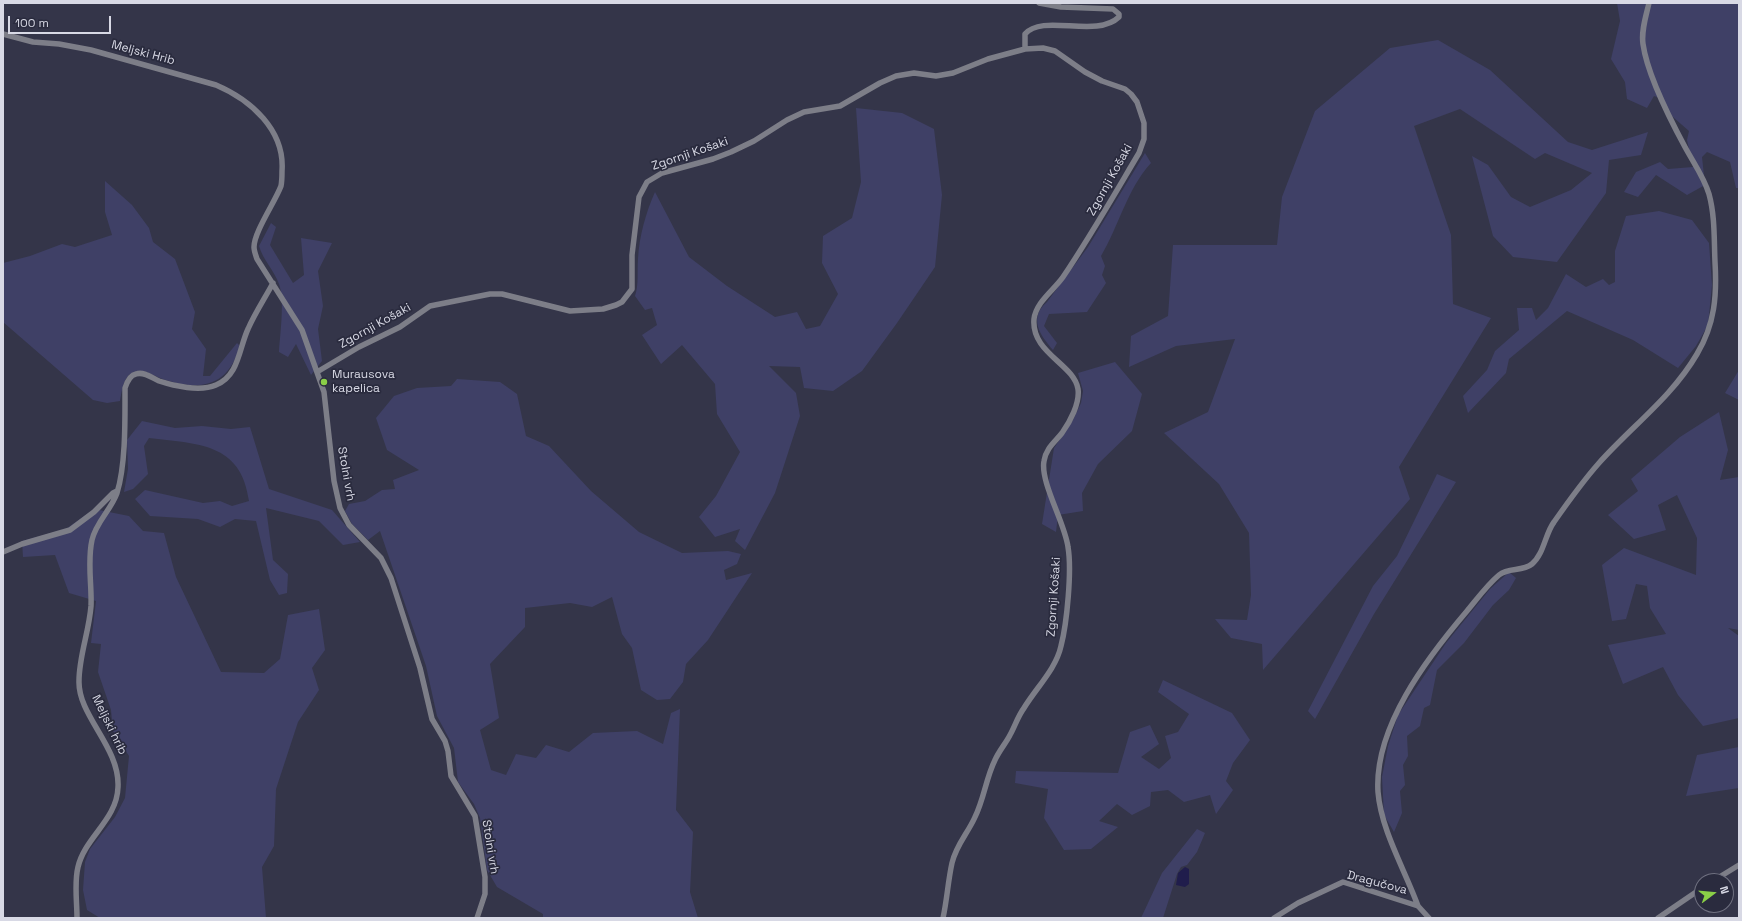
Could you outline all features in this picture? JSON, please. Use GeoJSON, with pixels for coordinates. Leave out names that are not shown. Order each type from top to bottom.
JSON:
{"type":"FeatureCollection","features":[{"type":"Feature","properties":{"kind":"street"},"geometry":{"type":"LineString","coordinates":[[1025,49],[1025,34],[1030,28],[1041,26],[1088,26],[1110,22],[1119,17],[1119,14],[1113,9],[1061,7],[1038,3]]}},
{"type":"Feature","properties":{"kind":"street"},"geometry":{"type":"LineString","coordinates":[[1418,906],[1386,826],[1378,790],[1384,746],[1393,719],[1427,663],[1485,590],[1496,577],[1506,570],[1526,567],[1534,562],[1540,554],[1550,527],[1598,464],[1664,398],[1698,353],[1714,308],[1717,290],[1713,213],[1708,192],[1678,135],[1659,93],[1646,59],[1642,42],[1644,22],[1649,3]]}},
{"type":"Feature","properties":{"kind":"street","name":"Meljski Hrib"},"geometry":{"type":"LineString","coordinates":[[3,34],[34,42],[60,44],[91,50],[203,81],[229,90]]}},
{"type":"Feature","properties":{"kind":"street","name":"Zgornji Košaki"},"geometry":{"type":"LineString","coordinates":[[317,372],[365,343],[400,327],[430,306],[490,294],[502,294],[570,311],[587,312],[616,305],[628,296],[632,289],[632,255],[639,197],[643,185],[652,178],[731,152],[754,141],[804,112],[840,106],[880,83],[896,76],[914,73],[936,76],[953,73],[988,59],[1025,49],[1043,48],[1055,51],[1085,72],[1128,91],[1137,102],[1144,123],[1144,138],[1139,153],[1092,234],[1060,281],[1036,310],[1034,319],[1035,330],[1040,341],[1049,354],[1074,378],[1078,390],[1077,402],[1070,419],[1062,433],[1051,444],[1043,463],[1048,488],[1056,505],[1068,546],[1065,625],[1060,652],[1046,677],[1023,708],[1011,735],[994,761],[979,808],[958,845],[952,862],[944,918]]}},
{"type":"Feature","properties":{"kind":"street","name":"Stolni vrh"},"geometry":{"type":"LineString","coordinates":[[229,90],[251,105],[266,121],[275,134],[280,146],[283,162],[282,184],[257,235],[254,247],[257,259],[302,330],[311,360],[324,392],[334,481],[340,508],[350,525],[381,558],[391,578],[420,668],[432,719],[445,741],[451,776],[475,816],[485,877],[484,894],[477,918]]}},
{"type":"Feature","properties":{"kind":"street","name":"Meljski hrib"},"geometry":{"type":"LineString","coordinates":[[77,918],[76,884],[78,866],[88,846],[110,814],[118,786],[116,765],[88,710],[79,686],[91,606],[92,541],[96,526],[113,504],[117,491],[124,438],[125,388],[128,380],[135,374],[142,373],[175,385],[199,388],[216,386],[225,379],[237,364],[248,329],[273,283]]}},
{"type":"Feature","properties":{"kind":"street"},"geometry":{"type":"LineString","coordinates":[[3,552],[22,544],[70,530],[94,512],[113,493],[117,491]]}},
{"type":"Feature","properties":{"kind":"street"},"geometry":{"type":"LineString","coordinates":[[1726,873],[1739,865]]}},
{"type":"Feature","properties":{"kind":"street","name":"Dragučova"},"geometry":{"type":"LineString","coordinates":[[1274,918],[1298,902],[1343,882],[1418,906],[1430,918]]}},
{"type":"Feature","properties":{"kind":"street"},"geometry":{"type":"LineString","coordinates":[[1658,918],[1694,893]]}},
{"type":"Feature","properties":{"kind":"shaded area"},"geometry":{"type":"Polygon","coordinates":[[[1617,3],[1739,3],[1739,188],[1736,188],[1730,162],[1707,152],[1702,157],[1705,185],[1687,195],[1656,175],[1638,197],[1624,192],[1636,172],[1660,162],[1668,169],[1693,167],[1687,140],[1689,131],[1666,111],[1662,99],[1654,96],[1647,108],[1627,99],[1625,82],[1611,59],[1620,21],[1617,3]]]}},
{"type":"Feature","properties":{"kind":"shaded area"},"geometry":{"type":"Polygon","coordinates":[[[1438,40],[1490,70],[1568,142],[1592,150],[1648,132],[1641,155],[1609,160],[1606,193],[1557,262],[1513,257],[1493,236],[1472,156],[1488,165],[1511,197],[1530,207],[1571,190],[1592,173],[1545,153],[1535,159],[1460,109],[1414,126],[1451,235],[1453,304],[1491,318],[1399,467],[1410,499],[1263,670],[1262,644],[1231,638],[1215,619],[1247,620],[1251,595],[1249,533],[1219,484],[1164,433],[1208,412],[1235,339],[1176,346],[1129,367],[1131,336],[1168,316],[1173,245],[1277,245],[1282,197],[1315,111],[1390,48],[1438,40]]]}},
{"type":"Feature","properties":{"kind":"shaded area"},"geometry":{"type":"Polygon","coordinates":[[[856,108],[902,113],[934,129],[942,195],[935,267],[862,371],[833,391],[804,388],[800,367],[769,366],[796,393],[800,416],[775,493],[745,550],[735,541],[740,529],[715,537],[699,517],[716,496],[740,452],[717,414],[715,384],[682,345],[661,364],[642,335],[657,325],[652,308],[645,310],[635,296],[640,242],[644,225],[655,192],[689,257],[727,286],[775,317],[797,312],[806,329],[820,326],[838,294],[822,263],[823,236],[852,218],[861,182],[856,108]]]}},
{"type":"Feature","properties":{"kind":"shaded area"},"geometry":{"type":"Polygon","coordinates":[[[1145,153],[1151,163],[1129,196],[1101,256],[1105,266],[1102,275],[1106,283],[1087,312],[1049,314],[1044,326],[1057,343],[1053,350],[1040,332],[1037,320],[1038,314],[1088,247],[1145,153]]]}},
{"type":"Feature","properties":{"kind":"shaded area"},"geometry":{"type":"Polygon","coordinates":[[[105,181],[132,205],[149,228],[153,242],[175,259],[195,312],[192,329],[206,349],[203,376],[210,376],[237,343],[240,346],[235,360],[228,371],[210,383],[187,385],[160,378],[144,371],[137,371],[130,374],[125,380],[120,401],[107,403],[93,400],[3,322],[3,263],[30,256],[62,244],[75,247],[112,235],[105,212],[105,181]]]}},
{"type":"Feature","properties":{"kind":"shaded area"},"geometry":{"type":"Polygon","coordinates":[[[1659,211],[1692,220],[1709,243],[1712,285],[1708,325],[1696,346],[1678,368],[1633,340],[1567,311],[1509,359],[1506,373],[1468,413],[1463,396],[1487,370],[1495,351],[1519,330],[1517,308],[1532,308],[1536,320],[1548,308],[1566,274],[1586,287],[1603,279],[1609,285],[1615,282],[1615,251],[1626,216],[1659,211]]]}},
{"type":"Feature","properties":{"kind":"shaded area"},"geometry":{"type":"Polygon","coordinates":[[[271,223],[276,227],[270,245],[293,283],[304,275],[301,238],[332,243],[318,271],[323,306],[318,329],[322,361],[311,375],[296,344],[288,357],[279,352],[282,318],[281,291],[277,279],[263,256],[259,246],[271,223]]]}},
{"type":"Feature","properties":{"kind":"shaded area"},"geometry":{"type":"Polygon","coordinates":[[[1115,362],[1142,394],[1132,431],[1098,464],[1082,493],[1083,511],[1058,515],[1056,532],[1042,524],[1054,448],[1073,420],[1081,403],[1083,391],[1078,373],[1115,362]]]}},
{"type":"Feature","properties":{"kind":"shaded area"},"geometry":{"type":"Polygon","coordinates":[[[1739,370],[1739,400],[1725,393],[1739,370]]]}},
{"type":"Feature","properties":{"kind":"shaded area"},"geometry":{"type":"Polygon","coordinates":[[[457,379],[500,382],[517,394],[526,436],[549,446],[591,491],[639,532],[682,553],[728,551],[741,554],[737,564],[724,570],[726,580],[752,573],[708,640],[686,664],[683,682],[670,699],[657,700],[641,690],[632,648],[622,634],[612,597],[592,607],[570,603],[525,608],[525,627],[490,664],[499,718],[480,730],[491,770],[506,775],[516,754],[536,758],[546,745],[569,752],[593,733],[637,731],[663,744],[671,713],[680,709],[676,810],[693,832],[690,892],[698,918],[543,918],[543,914],[497,887],[487,870],[480,818],[474,804],[458,782],[454,748],[437,716],[426,666],[380,531],[368,540],[352,524],[345,511],[349,504],[365,501],[382,490],[395,489],[393,480],[419,470],[387,450],[376,418],[394,396],[417,388],[451,386],[457,379]]]}},
{"type":"Feature","properties":{"kind":"shaded area"},"geometry":{"type":"Polygon","coordinates":[[[1719,412],[1728,450],[1720,480],[1739,477],[1739,630],[1728,628],[1739,636],[1739,718],[1703,726],[1678,695],[1663,667],[1623,684],[1608,645],[1666,634],[1650,608],[1647,586],[1636,584],[1626,619],[1612,621],[1602,565],[1624,548],[1696,575],[1697,538],[1677,495],[1658,505],[1666,530],[1634,539],[1608,515],[1638,491],[1631,479],[1680,437],[1719,412]]]}},
{"type":"Feature","properties":{"kind":"shaded area"},"geometry":{"type":"Polygon","coordinates":[[[142,421],[175,428],[202,426],[231,429],[250,427],[269,489],[332,510],[360,542],[343,545],[319,521],[266,508],[273,560],[288,574],[287,593],[279,595],[270,580],[256,521],[235,519],[220,527],[198,519],[150,516],[135,499],[145,490],[203,503],[220,501],[232,506],[249,501],[244,482],[237,467],[226,457],[214,450],[200,445],[149,438],[144,446],[148,474],[133,489],[124,492],[128,469],[127,440],[142,421]]]}},
{"type":"Feature","properties":{"kind":"shaded area"},"geometry":{"type":"Polygon","coordinates":[[[1437,474],[1456,482],[1374,614],[1315,719],[1308,711],[1373,586],[1397,556],[1437,474]]]}},
{"type":"Feature","properties":{"kind":"shaded area"},"geometry":{"type":"Polygon","coordinates":[[[94,509],[129,516],[143,531],[164,533],[176,577],[221,672],[264,673],[280,659],[288,615],[319,609],[325,650],[312,668],[319,690],[298,722],[276,789],[274,846],[262,867],[266,918],[100,918],[87,910],[83,890],[85,862],[90,849],[115,817],[125,798],[129,756],[113,731],[111,710],[98,672],[101,644],[91,643],[96,601],[69,593],[55,555],[23,557],[22,541],[66,529],[94,509]]]}},
{"type":"Feature","properties":{"kind":"shaded area"},"geometry":{"type":"Polygon","coordinates":[[[1509,572],[1516,578],[1509,590],[1493,605],[1464,643],[1437,670],[1430,705],[1424,708],[1420,726],[1407,736],[1408,756],[1403,765],[1405,785],[1400,791],[1402,813],[1394,832],[1384,815],[1382,777],[1388,746],[1398,715],[1446,643],[1490,589],[1509,572]]]}},
{"type":"Feature","properties":{"kind":"shaded area"},"geometry":{"type":"Polygon","coordinates":[[[1163,680],[1232,713],[1250,740],[1233,763],[1226,781],[1233,790],[1216,814],[1210,795],[1184,802],[1168,790],[1151,792],[1150,806],[1132,815],[1117,804],[1099,821],[1118,827],[1091,849],[1064,850],[1044,818],[1048,789],[1015,783],[1016,771],[1118,773],[1130,732],[1150,725],[1159,744],[1141,757],[1159,769],[1171,758],[1165,736],[1178,732],[1189,714],[1158,692],[1163,680]]]}},
{"type":"Feature","properties":{"kind":"shaded area"},"geometry":{"type":"Polygon","coordinates":[[[1739,747],[1739,788],[1686,796],[1697,755],[1739,747]]]}},
{"type":"Feature","properties":{"kind":"shaded area"},"geometry":{"type":"Polygon","coordinates":[[[1197,829],[1205,833],[1197,852],[1187,865],[1181,867],[1177,874],[1163,918],[1141,918],[1162,873],[1197,829]]]}},
{"type":"Feature","properties":{"kind":"shaded area"},"geometry":{"type":"Polygon","coordinates":[[[1185,867],[1189,869],[1189,884],[1185,887],[1176,885],[1178,873],[1185,867]]]}},
{"type":"Feature","properties":{"kind":"place","name":"Murausova kapelica"},"geometry":{"type":"Point","coordinates":[324,382]}}]}
